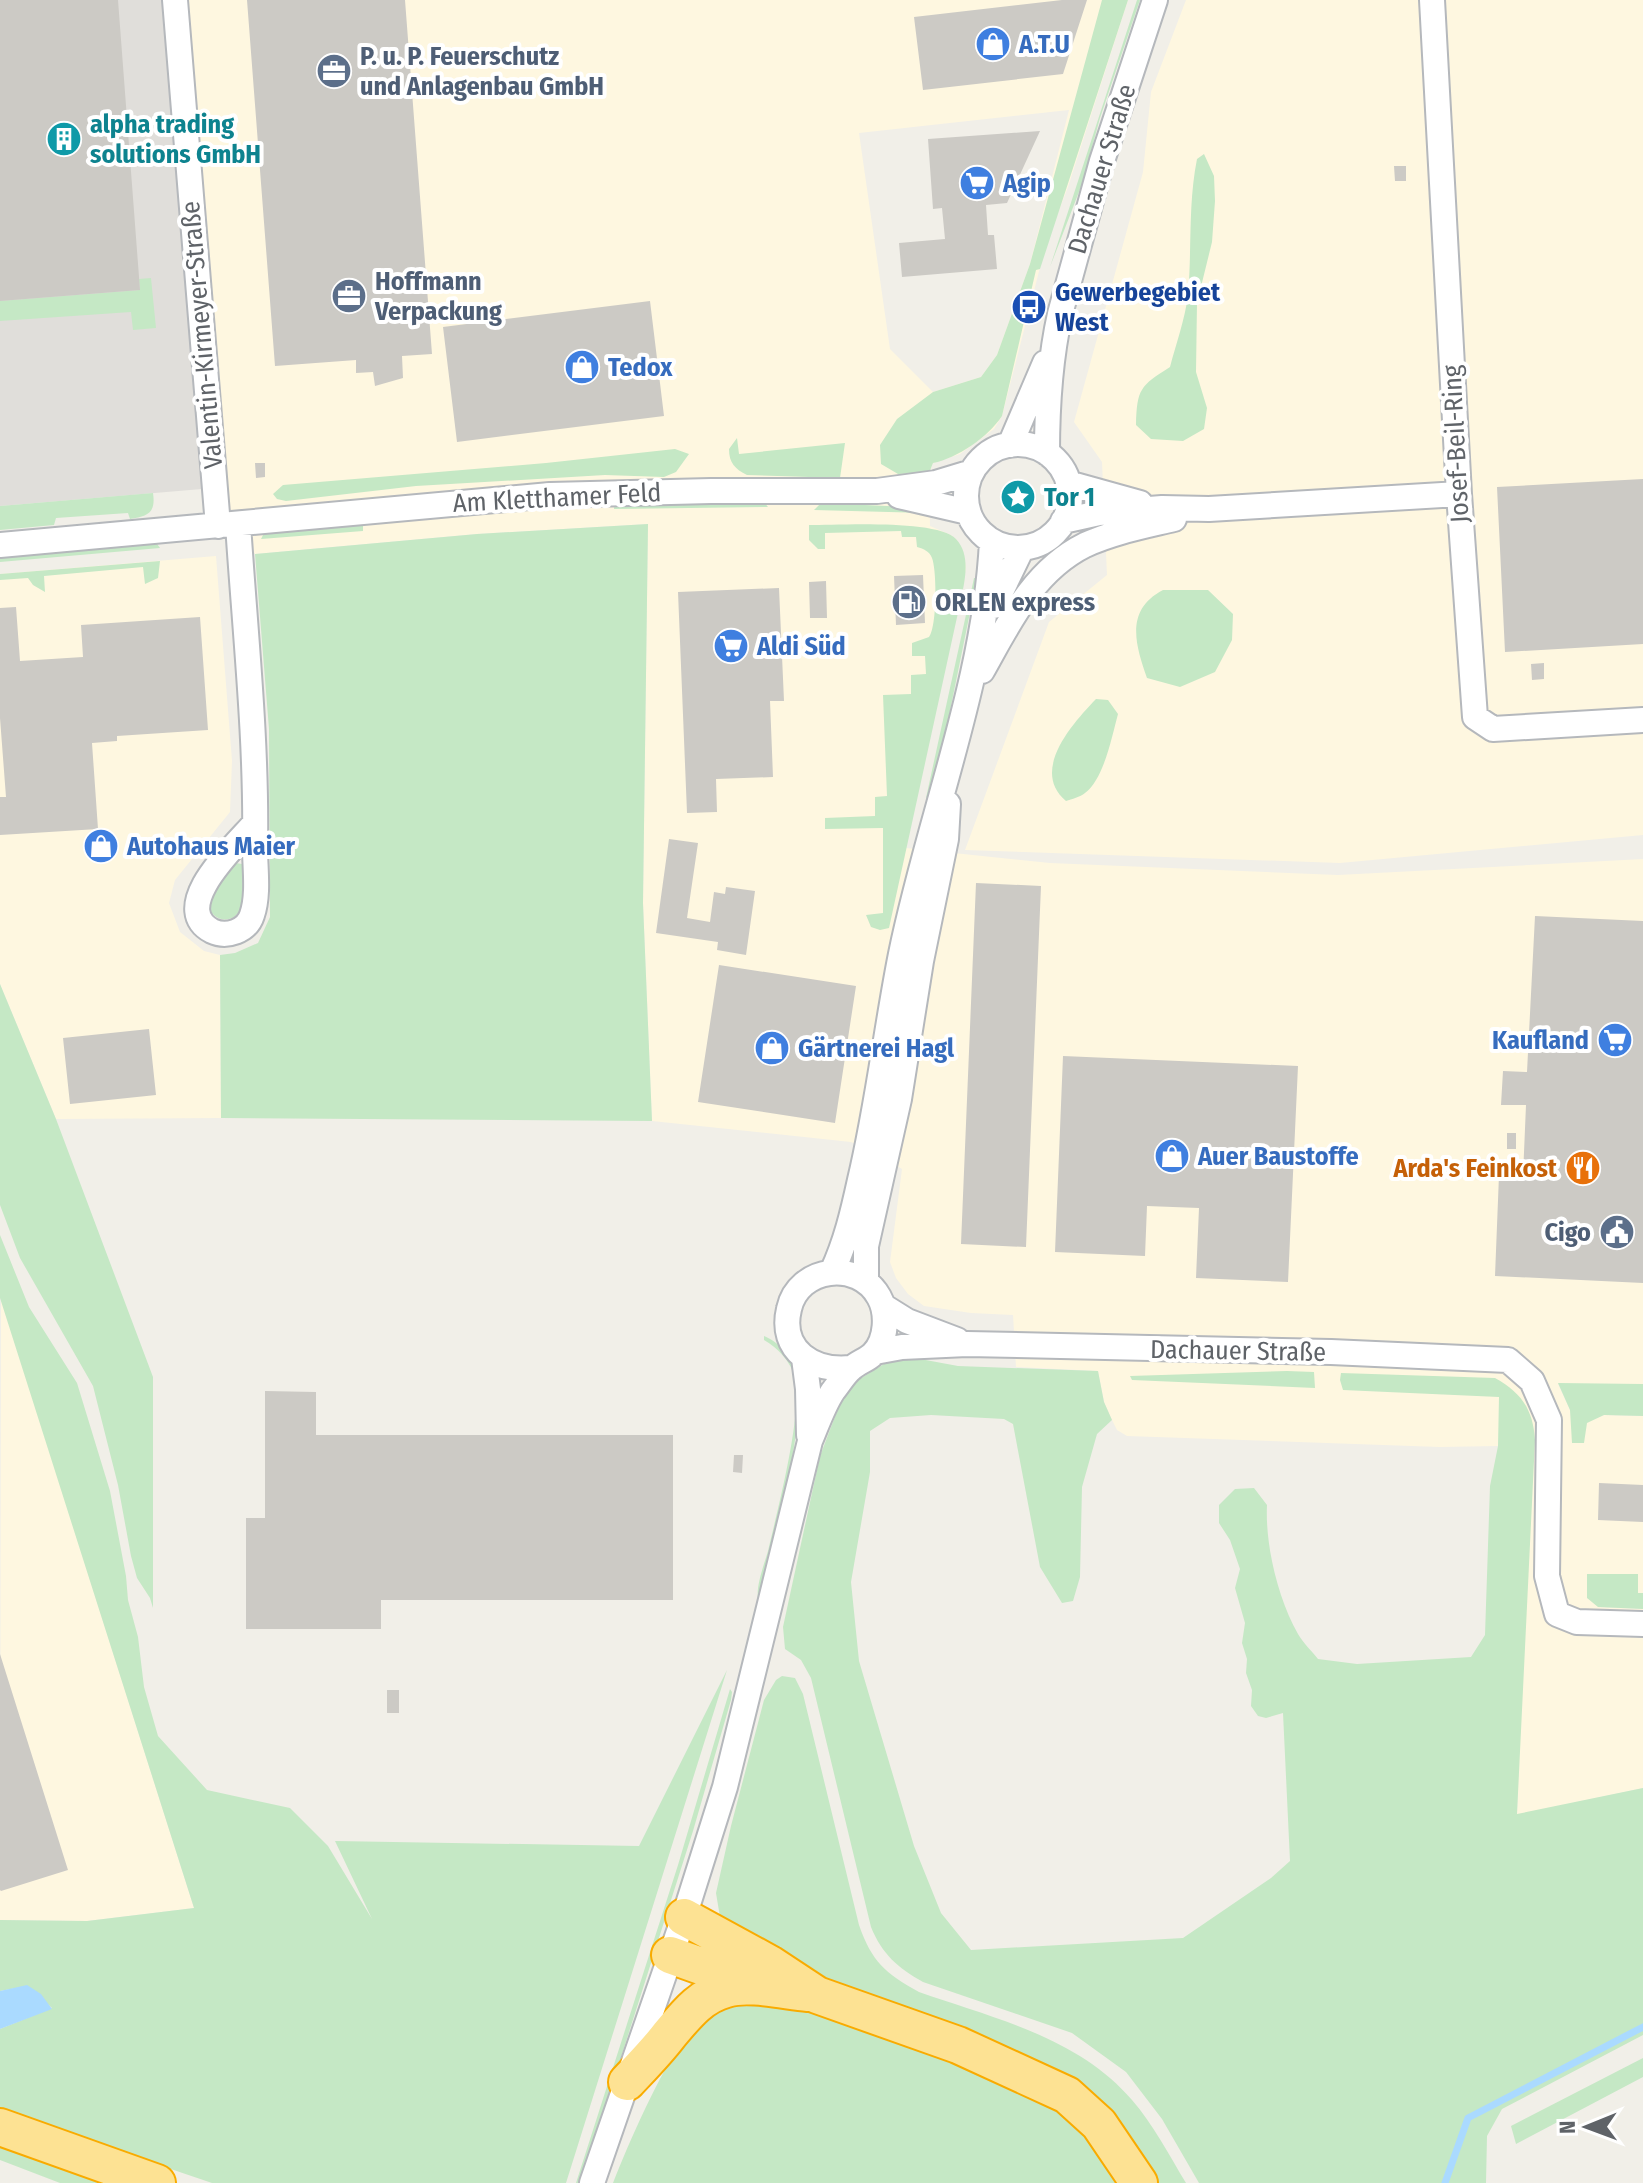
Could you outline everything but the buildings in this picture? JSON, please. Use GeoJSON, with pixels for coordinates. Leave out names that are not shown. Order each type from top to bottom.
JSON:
{"type":"FeatureCollection","features":[{"type":"Feature","properties":{"kind":"highway"},"geometry":{"type":"LineString","coordinates":[[684,1917],[770,1964],[817,1995]]}},
{"type":"Feature","properties":{"kind":"highway"},"geometry":{"type":"LineString","coordinates":[[670,1955],[763,1988]]}},
{"type":"Feature","properties":{"kind":"highway"},"geometry":{"type":"LineString","coordinates":[[627,2082],[701,2000],[728,1988],[763,1988],[817,1995],[958,2045],[1045,2083],[1083,2108],[1131,2175]]}},
{"type":"Feature","properties":{"kind":"highway"},"geometry":{"type":"LineString","coordinates":[[0,2127],[157,2183]]}},
{"type":"Feature","properties":{"kind":"street","name":"Valentin-Kirmeyer-Straße"},"geometry":{"type":"LineString","coordinates":[[175,0],[228,525]]}},
{"type":"Feature","properties":{"kind":"street","name":"Dachauer Straße"},"geometry":{"type":"LineString","coordinates":[[1010,445],[1055,339],[1102,161],[1155,0]]}},
{"type":"Feature","properties":{"kind":"street","name":"Josef-Beil-Ring"},"geometry":{"type":"LineString","coordinates":[[1432,0],[1459,494],[1475,717],[1493,729],[1643,720]]}},
{"type":"Feature","properties":{"kind":"street","name":"Dachauer Straße"},"geometry":{"type":"LineString","coordinates":[[1047,453],[1055,339]]}},
{"type":"Feature","properties":{"kind":"street"},"geometry":{"type":"LineString","coordinates":[[1010,445],[1029,446],[1047,453],[1059,465],[1068,483],[1069,506],[1063,521],[1046,540],[1022,548],[1007,547],[992,541],[978,529],[968,512],[969,473],[987,455],[1010,445]]}},
{"type":"Feature","properties":{"kind":"street","name":"Am Kletthamer Feld"},"geometry":{"type":"LineString","coordinates":[[0,545],[550,495],[877,491],[936,483],[969,473]]}},
{"type":"Feature","properties":{"kind":"street"},"geometry":{"type":"LineString","coordinates":[[1068,483],[1162,508]]}},
{"type":"Feature","properties":{"kind":"street","name":"Am Kletthamer Feld"},"geometry":{"type":"LineString","coordinates":[[877,491],[968,512]]}},
{"type":"Feature","properties":{"kind":"street"},"geometry":{"type":"LineString","coordinates":[[1063,521],[1099,513],[1162,508],[1209,509],[1459,494]]}},
{"type":"Feature","properties":{"kind":"street"},"geometry":{"type":"LineString","coordinates":[[965,702],[1032,586],[1046,571],[1064,557],[1100,539],[1209,509]]}},
{"type":"Feature","properties":{"kind":"street"},"geometry":{"type":"LineString","coordinates":[[228,525],[255,823]]}},
{"type":"Feature","properties":{"kind":"street"},"geometry":{"type":"LineString","coordinates":[[951,758],[946,839],[921,961],[899,1099],[866,1246],[866,1281],[855,1275],[832,1272],[845,1242],[873,1125],[901,954],[984,626],[992,541]]}},
{"type":"Feature","properties":{"kind":"street"},"geometry":{"type":"LineString","coordinates":[[984,626],[1022,548]]}},
{"type":"Feature","properties":{"kind":"street","name":"Dachauer Straße"},"geometry":{"type":"LineString","coordinates":[[810,1441],[804,1358],[789,1334],[789,1307],[802,1286],[821,1274],[832,1272]]}},
{"type":"Feature","properties":{"kind":"street","name":"Dachauer Straße"},"geometry":{"type":"LineString","coordinates":[[866,1281],[883,1306],[907,1321],[967,1344]]}},
{"type":"Feature","properties":{"kind":"street"},"geometry":{"type":"LineString","coordinates":[[875,1352],[884,1329],[883,1306]]}},
{"type":"Feature","properties":{"kind":"street","name":"Dachauer Straße"},"geometry":{"type":"LineString","coordinates":[[592,2183],[684,1917],[725,1787],[810,1441],[831,1394],[851,1368],[875,1352],[902,1347],[967,1344],[1331,1352],[1508,1360],[1532,1381],[1549,1420],[1547,1576],[1557,1614],[1577,1622],[1643,1624]]}},
{"type":"Feature","properties":{"kind":"street"},"geometry":{"type":"LineString","coordinates":[[804,1358],[820,1367],[835,1370],[851,1368]]}},
{"type":"Feature","properties":{"kind":"shaded area"},"geometry":{"type":"Polygon","coordinates":[[[0,0],[162,0],[202,489],[0,506],[0,0]]]}},
{"type":"Feature","properties":{"kind":"shaded area"},"geometry":{"type":"Polygon","coordinates":[[[162,0],[1128,0],[1068,187],[1046,244],[1002,416],[994,429],[960,454],[933,463],[929,473],[930,526],[957,540],[966,568],[906,848],[1050,863],[1338,875],[1643,859],[1643,1384],[1558,1384],[1570,1410],[1587,1422],[1604,1415],[1643,1416],[1643,1593],[1638,1593],[1638,1575],[1598,1607],[1643,1609],[1643,1788],[1517,1815],[1521,1703],[1504,1433],[1498,1446],[1440,1447],[1127,1436],[1117,1430],[1112,1420],[1104,1402],[1098,1371],[1016,1367],[1013,1315],[924,1306],[908,1294],[896,1278],[890,1262],[902,1169],[851,1142],[652,1121],[643,903],[648,524],[477,534],[255,554],[202,489],[162,0]],[[1069,110],[859,133],[890,349],[933,392],[981,377],[997,355],[1030,264],[1069,110]]]}},
{"type":"Feature","properties":{"kind":"shaded area"},"geometry":{"type":"Polygon","coordinates":[[[1186,0],[1643,0],[1643,835],[1340,863],[965,850],[1049,622],[1107,575],[1102,462],[1074,422],[1143,172],[1151,92],[1186,0]]]}},
{"type":"Feature","properties":{"kind":"shaded area","name":"Autohaus Maier"},"geometry":{"type":"Polygon","coordinates":[[[216,556],[232,761],[230,812],[175,880],[169,903],[180,932],[204,951],[220,955],[221,1118],[56,1119],[0,984],[0,574],[216,556]]]}},
{"type":"Feature","properties":{"kind":"shaded area"},"geometry":{"type":"Polygon","coordinates":[[[1,1298],[194,1908],[87,1921],[0,1920],[1,1298]]]}},
{"type":"Feature","properties":{"kind":"green space"},"geometry":{"type":"Polygon","coordinates":[[[1102,0],[1128,0],[1040,269],[1036,270],[1002,416],[972,446],[933,463],[929,473],[898,474],[881,464],[880,445],[897,419],[933,392],[981,377],[997,355],[1030,264],[1102,0]]]}},
{"type":"Feature","properties":{"kind":"green space"},"geometry":{"type":"Polygon","coordinates":[[[1137,0],[1140,0],[1100,118],[1082,184],[1050,267],[1137,0]]]}},
{"type":"Feature","properties":{"kind":"green space"},"geometry":{"type":"Polygon","coordinates":[[[1204,154],[1214,176],[1215,201],[1212,242],[1197,303],[1196,372],[1207,408],[1204,429],[1183,441],[1151,439],[1136,425],[1139,396],[1146,384],[1170,367],[1183,322],[1188,295],[1194,176],[1197,159],[1204,154]]]}},
{"type":"Feature","properties":{"kind":"green space"},"geometry":{"type":"Polygon","coordinates":[[[151,278],[156,328],[133,330],[131,312],[0,321],[0,301],[140,290],[139,279],[151,278]]]}},
{"type":"Feature","properties":{"kind":"green space"},"geometry":{"type":"Polygon","coordinates":[[[737,438],[739,454],[845,443],[840,478],[747,475],[736,468],[730,458],[729,449],[737,438]]]}},
{"type":"Feature","properties":{"kind":"green space"},"geometry":{"type":"Polygon","coordinates":[[[675,449],[689,454],[676,472],[664,477],[605,475],[416,486],[286,501],[277,499],[273,494],[283,485],[675,449]]]}},
{"type":"Feature","properties":{"kind":"green space"},"geometry":{"type":"Polygon","coordinates":[[[153,493],[152,509],[136,518],[130,519],[128,513],[56,518],[54,525],[0,530],[0,506],[153,493]]]}},
{"type":"Feature","properties":{"kind":"green space"},"geometry":{"type":"Polygon","coordinates":[[[615,500],[763,501],[768,507],[614,509],[615,500]]]}},
{"type":"Feature","properties":{"kind":"green space"},"geometry":{"type":"Polygon","coordinates":[[[821,503],[909,507],[926,513],[814,510],[821,503]]]}},
{"type":"Feature","properties":{"kind":"green space"},"geometry":{"type":"Polygon","coordinates":[[[363,522],[363,531],[261,539],[264,533],[276,530],[363,522]]]}},
{"type":"Feature","properties":{"kind":"green space"},"geometry":{"type":"Polygon","coordinates":[[[648,524],[643,903],[652,1121],[221,1118],[220,955],[235,953],[258,943],[270,917],[269,729],[255,554],[477,534],[648,524]]]}},
{"type":"Feature","properties":{"kind":"green space"},"geometry":{"type":"Polygon","coordinates":[[[887,524],[930,528],[956,539],[964,552],[963,592],[889,928],[880,930],[871,927],[866,915],[883,913],[883,828],[825,829],[825,818],[875,816],[875,797],[887,796],[883,695],[911,694],[911,675],[926,674],[925,656],[912,656],[912,643],[929,637],[932,631],[934,565],[929,554],[917,547],[916,537],[902,537],[901,531],[825,533],[825,549],[818,549],[809,540],[809,525],[887,524]]]}},
{"type":"Feature","properties":{"kind":"green space"},"geometry":{"type":"Polygon","coordinates":[[[155,541],[160,548],[0,562],[0,554],[155,541]]]}},
{"type":"Feature","properties":{"kind":"green space"},"geometry":{"type":"Polygon","coordinates":[[[160,561],[158,578],[145,584],[143,567],[44,576],[45,592],[28,578],[0,580],[0,574],[160,561]]]}},
{"type":"Feature","properties":{"kind":"green space"},"geometry":{"type":"Polygon","coordinates":[[[974,578],[977,578],[940,760],[926,798],[974,578]]]}},
{"type":"Feature","properties":{"kind":"green space"},"geometry":{"type":"Polygon","coordinates":[[[1163,590],[1208,590],[1233,614],[1232,640],[1215,672],[1180,687],[1147,678],[1139,653],[1138,618],[1151,598],[1163,590]]]}},
{"type":"Feature","properties":{"kind":"green space"},"geometry":{"type":"Polygon","coordinates":[[[1096,699],[1108,700],[1118,714],[1110,745],[1092,786],[1083,794],[1066,801],[1056,789],[1052,776],[1053,762],[1066,734],[1096,699]]]}},
{"type":"Feature","properties":{"kind":"green space"},"geometry":{"type":"Polygon","coordinates":[[[236,863],[242,864],[245,869],[242,903],[234,917],[220,919],[210,910],[209,900],[218,882],[236,863]]]}},
{"type":"Feature","properties":{"kind":"green space"},"geometry":{"type":"Polygon","coordinates":[[[0,984],[56,1119],[153,1377],[153,1608],[137,1578],[131,1556],[118,1485],[93,1386],[20,1258],[0,1205],[0,984]]]}},
{"type":"Feature","properties":{"kind":"green space"},"geometry":{"type":"Polygon","coordinates":[[[0,1235],[29,1307],[77,1383],[110,1491],[128,1600],[138,1637],[144,1687],[158,1736],[207,1790],[290,1808],[328,1846],[372,1919],[335,1841],[639,1846],[727,1670],[566,2183],[212,2183],[0,2111],[0,2029],[52,2008],[27,1986],[0,1991],[0,1920],[87,1921],[194,1908],[0,1298],[0,1235]]]}},
{"type":"Feature","properties":{"kind":"green space"},"geometry":{"type":"Polygon","coordinates":[[[764,1336],[790,1357],[799,1388],[788,1480],[758,1599],[759,1581],[788,1463],[797,1394],[790,1366],[779,1351],[764,1340],[764,1336]]]}},
{"type":"Feature","properties":{"kind":"green space"},"geometry":{"type":"Polygon","coordinates":[[[904,1356],[958,1366],[1098,1371],[1104,1402],[1112,1420],[1097,1434],[1082,1487],[1080,1577],[1073,1601],[1062,1603],[1040,1567],[1013,1424],[1004,1419],[931,1415],[890,1418],[870,1431],[870,1472],[851,1582],[859,1661],[914,1846],[941,1913],[971,1950],[1183,1938],[1271,1878],[1290,1861],[1283,1713],[1266,1718],[1258,1716],[1251,1706],[1252,1690],[1242,1643],[1245,1623],[1235,1588],[1240,1569],[1230,1540],[1219,1523],[1219,1505],[1235,1489],[1254,1488],[1267,1505],[1268,1537],[1279,1588],[1298,1634],[1318,1659],[1357,1664],[1471,1657],[1485,1635],[1490,1486],[1498,1446],[1499,1397],[1343,1390],[1341,1373],[1495,1378],[1524,1403],[1532,1420],[1535,1440],[1517,1814],[1643,1788],[1643,2035],[1502,2109],[1487,2136],[1486,2183],[1199,2183],[1162,2119],[1126,2072],[1072,2033],[923,1982],[898,1966],[880,1945],[871,1927],[811,1678],[801,1660],[785,1649],[783,1627],[820,1456],[844,1393],[858,1380],[904,1356]]]}},
{"type":"Feature","properties":{"kind":"green space"},"geometry":{"type":"Polygon","coordinates":[[[1314,1372],[1315,1388],[1132,1380],[1130,1376],[1314,1372]]]}},
{"type":"Feature","properties":{"kind":"green space"},"geometry":{"type":"Polygon","coordinates":[[[1558,1383],[1643,1384],[1643,1416],[1604,1415],[1587,1423],[1584,1443],[1572,1443],[1570,1410],[1558,1383]]]}},
{"type":"Feature","properties":{"kind":"green space"},"geometry":{"type":"Polygon","coordinates":[[[1587,1574],[1638,1574],[1638,1593],[1643,1593],[1643,1609],[1598,1607],[1587,1598],[1587,1574]]]}},
{"type":"Feature","properties":{"kind":"green space"},"geometry":{"type":"Polygon","coordinates":[[[782,1676],[795,1678],[803,1694],[859,1925],[881,1965],[919,1992],[1033,2032],[1086,2060],[1110,2078],[1140,2109],[1186,2183],[1156,2183],[1068,2077],[1025,2055],[839,1986],[769,1953],[720,1917],[716,1893],[731,1826],[764,1700],[782,1676]]]}},
{"type":"Feature","properties":{"kind":"green space"},"geometry":{"type":"Polygon","coordinates":[[[730,1689],[731,1700],[693,1831],[581,2183],[576,2183],[678,1865],[730,1689]]]}},
{"type":"Feature","properties":{"kind":"green space"},"geometry":{"type":"Polygon","coordinates":[[[791,2003],[980,2069],[1068,2116],[1084,2131],[1111,2169],[1117,2183],[613,2183],[667,2065],[709,2004],[791,2003]]]}},
{"type":"Feature","properties":{"kind":"green space"},"geometry":{"type":"Polygon","coordinates":[[[1643,2058],[1643,2077],[1516,2144],[1511,2126],[1643,2058]]]}},
{"type":"Feature","properties":{"kind":"green space"},"geometry":{"type":"Polygon","coordinates":[[[0,2144],[111,2183],[60,2183],[0,2160],[0,2144]]]}},
{"type":"Feature","properties":{"kind":"water"},"geometry":{"type":"Polygon","coordinates":[[[27,1985],[41,1994],[52,2009],[0,2029],[0,1991],[27,1985]]]}},
{"type":"Feature","properties":{"kind":"waterway"},"geometry":{"type":"LineString","coordinates":[[1445,2183],[1468,2118],[1643,2027]]}},
{"type":"Feature","properties":{"kind":"place","name":"A.T.U"},"geometry":{"type":"Point","coordinates":[993,44]}},
{"type":"Feature","properties":{"kind":"place","name":"P. u. P. Feuerschutz und Anlagenbau GmbH"},"geometry":{"type":"Point","coordinates":[334,71]}},
{"type":"Feature","properties":{"kind":"place","name":"alpha trading solutions GmbH"},"geometry":{"type":"Point","coordinates":[64,139]}},
{"type":"Feature","properties":{"kind":"place","name":"Agip"},"geometry":{"type":"Point","coordinates":[977,183]}},
{"type":"Feature","properties":{"kind":"place","name":"Hoffmann Verpackung"},"geometry":{"type":"Point","coordinates":[349,296]}},
{"type":"Feature","properties":{"kind":"place","name":"Gewerbegebiet West"},"geometry":{"type":"Point","coordinates":[1029,307]}},
{"type":"Feature","properties":{"kind":"place","name":"Tedox"},"geometry":{"type":"Point","coordinates":[582,367]}},
{"type":"Feature","properties":{"kind":"place","name":"Tor 1"},"geometry":{"type":"Point","coordinates":[1018,497]}},
{"type":"Feature","properties":{"kind":"place","name":"ORLEN express"},"geometry":{"type":"Point","coordinates":[909,602]}},
{"type":"Feature","properties":{"kind":"place","name":"Aldi Süd"},"geometry":{"type":"Point","coordinates":[731,646]}},
{"type":"Feature","properties":{"kind":"place","name":"Autohaus Maier"},"geometry":{"type":"Point","coordinates":[101,846]}},
{"type":"Feature","properties":{"kind":"place","name":"Kaufland"},"geometry":{"type":"Point","coordinates":[1615,1040]}},
{"type":"Feature","properties":{"kind":"place","name":"Gärtnerei Hagl"},"geometry":{"type":"Point","coordinates":[772,1048]}},
{"type":"Feature","properties":{"kind":"place","name":"Auer Baustoffe"},"geometry":{"type":"Point","coordinates":[1172,1156]}},
{"type":"Feature","properties":{"kind":"place","name":"Arda's Feinkost"},"geometry":{"type":"Point","coordinates":[1583,1168]}},
{"type":"Feature","properties":{"kind":"place","name":"Cigo"},"geometry":{"type":"Point","coordinates":[1617,1232]}}]}
